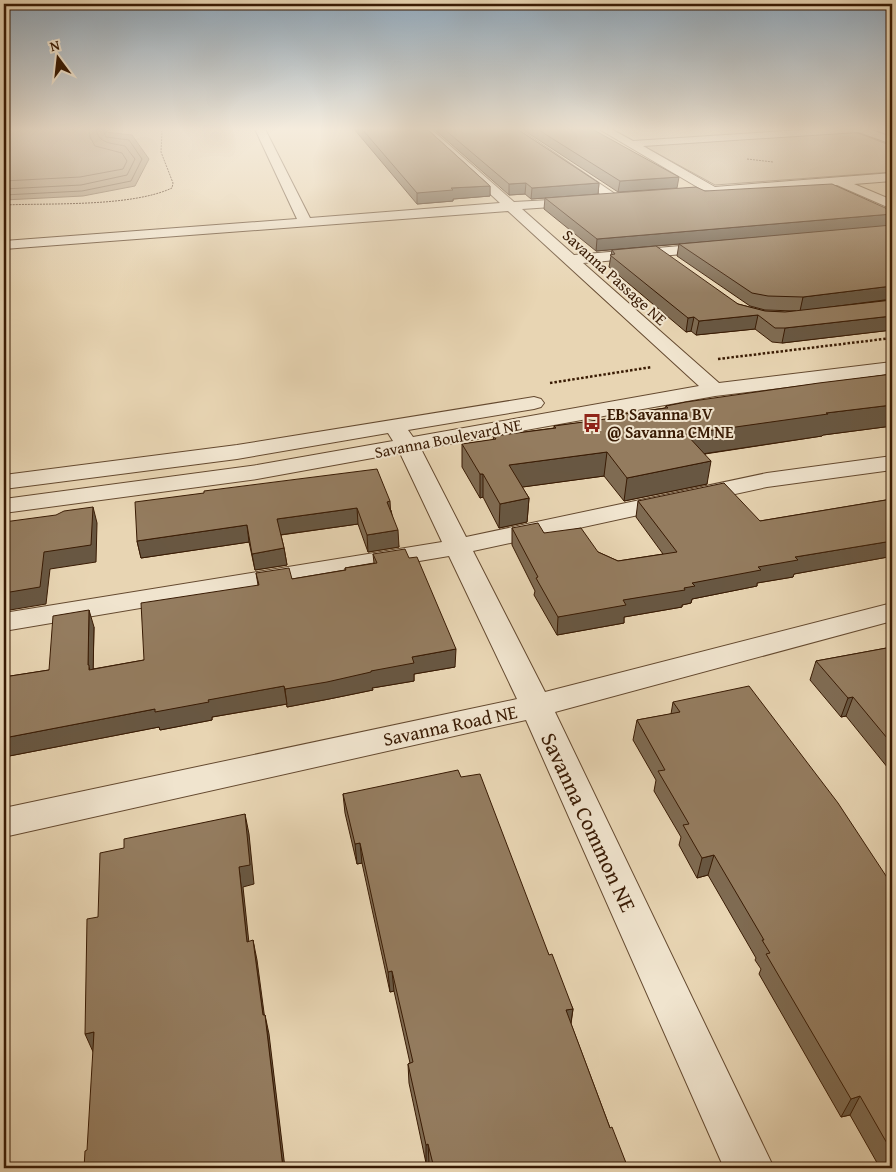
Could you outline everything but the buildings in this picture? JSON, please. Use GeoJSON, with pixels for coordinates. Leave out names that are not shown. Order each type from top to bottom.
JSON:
{"type":"FeatureCollection","features":[{"type":"Feature","properties":{"kind":"street"},"geometry":{"type":"LineString","coordinates":[[286,184],[305,222]]}},
{"type":"Feature","properties":{"kind":"street","name":"Savanna Passage NE"},"geometry":{"type":"LineString","coordinates":[[487,184],[716,390]]}},
{"type":"Feature","properties":{"kind":"street"},"geometry":{"type":"LineString","coordinates":[[4,245],[620,198],[598,184]]}},
{"type":"Feature","properties":{"kind":"street"},"geometry":{"type":"LineString","coordinates":[[701,184],[714,191]]}},
{"type":"Feature","properties":{"kind":"street"},"geometry":{"type":"LineString","coordinates":[[654,195],[805,184]]}},
{"type":"Feature","properties":{"kind":"street"},"geometry":{"type":"LineString","coordinates":[[844,184],[892,205]]}},
{"type":"Feature","properties":{"kind":"street"},"geometry":{"type":"LineString","coordinates":[[571,260],[726,246]]}},
{"type":"Feature","properties":{"kind":"street"},"geometry":{"type":"LineString","coordinates":[[658,252],[681,269]]}},
{"type":"Feature","properties":{"kind":"street","name":"Savanna Boulevard NE"},"geometry":{"type":"LineString","coordinates":[[4,482],[237,452],[698,375],[892,352]]}},
{"type":"Feature","properties":{"kind":"street","name":"Savanna Boulevard NE"},"geometry":{"type":"LineString","coordinates":[[4,506],[258,472],[408,446],[584,412],[716,390],[892,368]]}},
{"type":"Feature","properties":{"kind":"street","name":"Savanna Common NE"},"geometry":{"type":"LineString","coordinates":[[394,427],[408,446],[536,706],[749,1168]]}},
{"type":"Feature","properties":{"kind":"street"},"geometry":{"type":"LineString","coordinates":[[4,622],[458,547],[758,482],[892,462]]}},
{"type":"Feature","properties":{"kind":"street","name":"Savanna Road NE"},"geometry":{"type":"LineString","coordinates":[[4,823],[536,706],[892,612]]}},
{"type":"Feature","properties":{"kind":"path"},"geometry":{"type":"LineString","coordinates":[[4,205],[130,199],[166,192],[172,188],[173,184]]}},
{"type":"Feature","properties":{"kind":"water"},"geometry":{"type":"Polygon","coordinates":[[[4,184],[136,184],[135,186],[83,196],[4,200],[4,184]]]}},
{"type":"Feature","properties":{"kind":"place","name":"EB Savanna BV @ Savanna CM NE"},"geometry":{"type":"Point","coordinates":[592,423]}}]}
